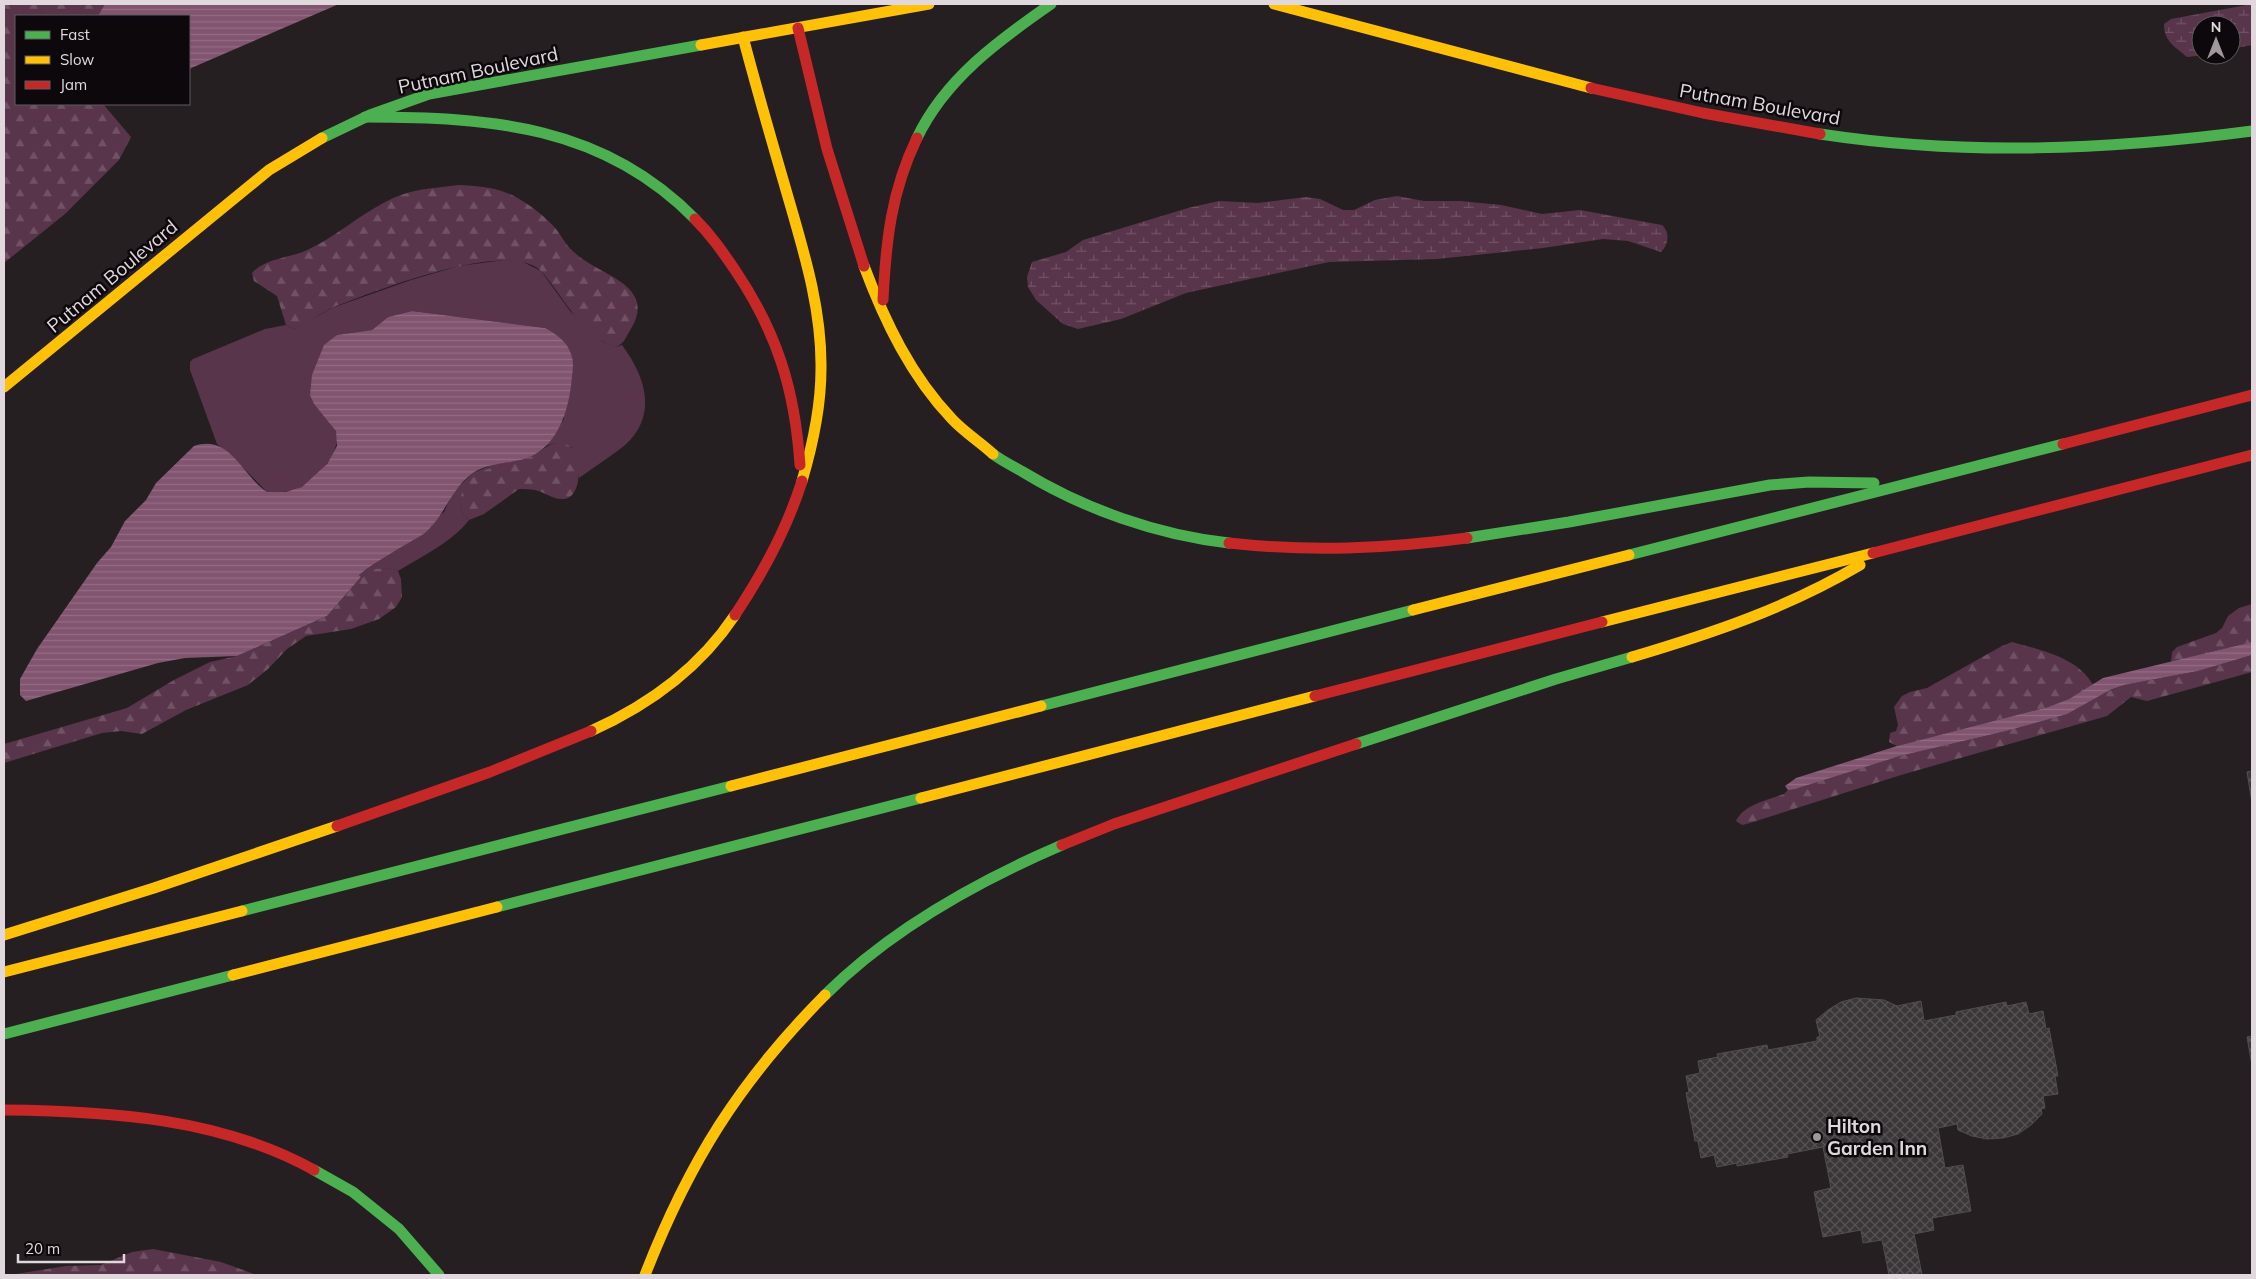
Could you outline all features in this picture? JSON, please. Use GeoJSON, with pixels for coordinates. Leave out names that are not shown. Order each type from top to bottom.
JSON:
{"type":"FeatureCollection","features":[{"type":"Feature","properties":{"kind":"main road","name":"Putnam Boulevard"},"geometry":{"type":"LineString","coordinates":[[4,388],[269,170],[310,143],[365,117],[408,100],[467,86],[928,4]]}},
{"type":"Feature","properties":{"kind":"main road"},"geometry":{"type":"LineString","coordinates":[[883,312],[884,259],[891,207],[901,171],[922,124],[947,88],[972,62],[1004,36],[1051,4]]}},
{"type":"Feature","properties":{"kind":"main road","name":"Putnam Boulevard"},"geometry":{"type":"LineString","coordinates":[[1274,4],[1629,96],[1766,125],[1850,138],[2024,149],[2114,146],[2202,138],[2252,131]]}},
{"type":"Feature","properties":{"kind":"main road"},"geometry":{"type":"LineString","coordinates":[[798,28],[820,123],[855,241],[883,312],[903,354],[929,392],[968,433],[1008,466],[1052,491],[1091,507],[1177,533],[1214,540],[1294,549],[1374,548],[1442,541],[1537,527],[1770,485],[1828,482],[1901,485]]}},
{"type":"Feature","properties":{"kind":"main road"},"geometry":{"type":"LineString","coordinates":[[4,935],[231,863],[464,782],[556,747],[634,710],[668,687],[692,666],[730,621],[759,578],[774,551],[802,482],[820,404],[822,371],[818,324],[803,250],[743,37]]}},
{"type":"Feature","properties":{"kind":"main road"},"geometry":{"type":"LineString","coordinates":[[365,117],[431,117],[483,122],[538,131],[603,152],[659,184],[706,228],[739,274],[770,329],[783,363],[794,412],[802,482]]}},
{"type":"Feature","properties":{"kind":"main road"},"geometry":{"type":"LineString","coordinates":[[4,972],[2252,395]]}},
{"type":"Feature","properties":{"kind":"main road"},"geometry":{"type":"LineString","coordinates":[[4,1034],[2252,455]]}},
{"type":"Feature","properties":{"kind":"main road"},"geometry":{"type":"LineString","coordinates":[[645,1275],[657,1241],[676,1198],[708,1142],[736,1100],[781,1042],[820,1000],[862,962],[925,916],[965,892],[1011,866],[1114,824],[1470,707],[1755,618],[1821,588],[1884,550]]}},
{"type":"Feature","properties":{"kind":"main road"},"geometry":{"type":"LineString","coordinates":[[4,1110],[88,1112],[142,1118],[193,1128],[283,1155],[336,1182],[376,1210],[405,1236],[439,1275]]}},
{"type":"Feature","properties":{"kind":"green space"},"geometry":{"type":"Polygon","coordinates":[[[4,4],[107,4],[99,15],[15,15],[15,105],[104,105],[131,137],[119,160],[65,214],[4,263],[4,4]]]}},
{"type":"Feature","properties":{"kind":"green space"},"geometry":{"type":"Polygon","coordinates":[[[2252,4],[2252,45],[2241,47],[2241,15],[2193,15],[2252,4]]]}},
{"type":"Feature","properties":{"kind":"green space"},"geometry":{"type":"Polygon","coordinates":[[[2191,15],[2191,57],[2187,57],[2168,39],[2164,30],[2164,24],[2171,19],[2191,15]]]}},
{"type":"Feature","properties":{"kind":"green space"},"geometry":{"type":"Polygon","coordinates":[[[458,185],[494,189],[520,199],[547,219],[575,253],[631,290],[636,300],[637,312],[632,327],[621,344],[616,347],[593,335],[574,315],[542,272],[525,263],[501,261],[472,264],[409,280],[334,307],[294,329],[286,325],[277,296],[254,281],[252,273],[257,268],[317,245],[364,214],[388,201],[415,191],[458,185]]]}},
{"type":"Feature","properties":{"kind":"green space"},"geometry":{"type":"Polygon","coordinates":[[[1397,196],[1424,201],[1460,201],[1501,205],[1542,214],[1580,210],[1662,225],[1666,231],[1667,242],[1661,252],[1628,241],[1603,239],[1543,248],[1437,259],[1329,262],[1186,293],[1121,319],[1078,329],[1063,324],[1036,300],[1028,287],[1027,277],[1032,262],[1066,252],[1083,240],[1188,208],[1219,201],[1258,203],[1306,197],[1320,199],[1343,210],[1354,210],[1375,200],[1397,196]]]}},
{"type":"Feature","properties":{"kind":"green space"},"geometry":{"type":"Polygon","coordinates":[[[505,260],[521,261],[541,271],[570,311],[603,342],[616,347],[622,345],[637,369],[642,382],[645,409],[642,422],[635,434],[624,446],[579,478],[572,447],[554,443],[546,446],[564,419],[545,328],[412,311],[388,317],[372,330],[337,335],[314,404],[336,431],[336,446],[321,471],[308,483],[302,487],[285,492],[267,492],[231,455],[217,444],[190,370],[190,362],[193,359],[265,329],[286,325],[294,329],[332,308],[411,280],[459,266],[505,260]]]}},
{"type":"Feature","properties":{"kind":"green space"},"geometry":{"type":"Polygon","coordinates":[[[554,443],[566,444],[575,453],[578,468],[577,485],[575,492],[570,497],[560,499],[535,490],[519,489],[484,514],[469,520],[464,515],[460,500],[465,486],[471,479],[488,469],[531,457],[554,443]]]}},
{"type":"Feature","properties":{"kind":"green space"},"geometry":{"type":"Polygon","coordinates":[[[533,455],[524,460],[482,472],[466,485],[462,496],[461,509],[469,520],[454,536],[398,571],[384,569],[361,577],[359,575],[444,512],[453,492],[473,473],[494,464],[517,461],[533,455]]]}},
{"type":"Feature","properties":{"kind":"green space"},"geometry":{"type":"Polygon","coordinates":[[[390,568],[398,571],[401,579],[402,597],[396,607],[379,619],[351,629],[306,636],[287,649],[268,669],[248,685],[186,710],[142,734],[121,731],[102,733],[4,763],[4,744],[127,708],[174,680],[210,662],[237,656],[327,616],[361,577],[376,569],[390,568]]]}},
{"type":"Feature","properties":{"kind":"green space"},"geometry":{"type":"Polygon","coordinates":[[[2252,604],[2252,642],[2171,662],[2172,652],[2177,647],[2216,633],[2222,628],[2228,616],[2239,608],[2252,604]]]}},
{"type":"Feature","properties":{"kind":"green space"},"geometry":{"type":"Polygon","coordinates":[[[2012,642],[2068,661],[2086,675],[2093,685],[2069,699],[2048,707],[1897,746],[1889,742],[1890,733],[1896,731],[1898,725],[1894,707],[1902,696],[1927,688],[2012,642]]]}},
{"type":"Feature","properties":{"kind":"green space"},"geometry":{"type":"Polygon","coordinates":[[[2252,655],[2252,672],[2147,701],[2131,697],[2107,716],[1901,775],[1750,823],[1742,825],[1736,821],[1750,807],[1784,794],[1788,790],[1900,756],[2002,732],[2124,685],[2198,671],[2252,655]]]}},
{"type":"Feature","properties":{"kind":"green space"},"geometry":{"type":"Polygon","coordinates":[[[153,1249],[221,1262],[257,1275],[10,1275],[66,1266],[101,1265],[132,1252],[153,1249]]]}},
{"type":"Feature","properties":{"kind":"shaded area"},"geometry":{"type":"Polygon","coordinates":[[[105,4],[339,4],[190,69],[190,15],[99,15],[105,4]]]}},
{"type":"Feature","properties":{"kind":"shaded area"},"geometry":{"type":"Polygon","coordinates":[[[412,311],[545,328],[557,335],[569,349],[573,362],[573,371],[566,409],[551,440],[534,455],[527,458],[487,467],[473,473],[454,493],[427,531],[359,575],[361,577],[327,616],[237,656],[185,658],[158,663],[26,701],[20,695],[20,679],[37,649],[97,563],[111,547],[125,521],[146,500],[156,483],[194,446],[207,444],[218,446],[227,451],[258,485],[267,492],[286,492],[302,487],[327,464],[337,446],[336,431],[314,404],[310,395],[312,375],[324,345],[337,335],[372,330],[388,317],[412,311]]]}},
{"type":"Feature","properties":{"kind":"shaded area"},"geometry":{"type":"Polygon","coordinates":[[[2252,642],[2252,655],[2198,671],[2124,685],[2110,690],[2067,714],[2002,732],[1900,756],[1795,789],[1788,790],[1785,786],[1796,778],[1897,746],[2048,707],[2069,699],[2103,678],[2252,642]]]}},
{"type":"Feature","properties":{"kind":"building"},"geometry":{"type":"Polygon","coordinates":[[[2252,771],[2252,803],[2247,772],[2252,771]]]}},
{"type":"Feature","properties":{"kind":"building","name":"Hilton Garden Inn"},"geometry":{"type":"Polygon","coordinates":[[[1856,998],[1884,1000],[1897,1006],[1921,1001],[1924,1021],[1956,1015],[1956,1012],[2006,1002],[2007,1006],[2026,1002],[2029,1014],[2043,1011],[2046,1029],[2049,1028],[2058,1076],[2055,1076],[2058,1094],[2043,1096],[2045,1108],[2041,1109],[2042,1114],[2031,1125],[2018,1134],[2003,1138],[1987,1139],[1972,1136],[1958,1130],[1957,1124],[1938,1128],[1945,1168],[1963,1165],[1971,1211],[1932,1218],[1934,1230],[1914,1234],[1922,1275],[1889,1275],[1882,1240],[1863,1243],[1861,1230],[1823,1237],[1814,1192],[1831,1188],[1823,1147],[1787,1154],[1788,1157],[1737,1166],[1737,1163],[1717,1167],[1714,1155],[1701,1158],[1698,1141],[1695,1141],[1686,1093],[1689,1092],[1686,1076],[1700,1073],[1698,1061],[1718,1057],[1717,1054],[1767,1045],[1768,1050],[1817,1041],[1817,1037],[1820,1037],[1816,1020],[1841,1002],[1856,998]]]}},
{"type":"Feature","properties":{"kind":"building"},"geometry":{"type":"Polygon","coordinates":[[[2252,1036],[2252,1065],[2247,1037],[2252,1036]]]}},
{"type":"Feature","properties":{"kind":"traffic: fast"},"geometry":{"type":"LineString","coordinates":[[917,138],[942,97],[958,79],[993,47],[1051,4]]}},
{"type":"Feature","properties":{"kind":"traffic: fast"},"geometry":{"type":"LineString","coordinates":[[322,138],[370,115],[429,94],[701,45]]}},
{"type":"Feature","properties":{"kind":"traffic: fast"},"geometry":{"type":"LineString","coordinates":[[365,117],[456,120],[500,124],[542,133],[583,145],[622,163],[659,188],[695,219]]}},
{"type":"Feature","properties":{"kind":"traffic: fast"},"geometry":{"type":"LineString","coordinates":[[1820,134],[1928,145],[2036,148],[2144,143],[2252,131]]}},
{"type":"Feature","properties":{"kind":"traffic: fast"},"geometry":{"type":"LineString","coordinates":[[1629,555],[2063,444]]}},
{"type":"Feature","properties":{"kind":"traffic: fast"},"geometry":{"type":"LineString","coordinates":[[993,454],[1046,485],[1096,509],[1175,534],[1229,543]]}},
{"type":"Feature","properties":{"kind":"traffic: fast"},"geometry":{"type":"LineString","coordinates":[[1467,538],[1569,522],[1770,485],[1809,482],[1874,483]]}},
{"type":"Feature","properties":{"kind":"traffic: fast"},"geometry":{"type":"LineString","coordinates":[[1041,706],[1413,610]]}},
{"type":"Feature","properties":{"kind":"traffic: fast"},"geometry":{"type":"LineString","coordinates":[[1356,744],[1556,679],[1632,657]]}},
{"type":"Feature","properties":{"kind":"traffic: fast"},"geometry":{"type":"LineString","coordinates":[[242,911],[731,786]]}},
{"type":"Feature","properties":{"kind":"traffic: fast"},"geometry":{"type":"LineString","coordinates":[[497,907],[921,798]]}},
{"type":"Feature","properties":{"kind":"traffic: fast"},"geometry":{"type":"LineString","coordinates":[[825,995],[878,949],[936,909],[998,875],[1062,845]]}},
{"type":"Feature","properties":{"kind":"traffic: fast"},"geometry":{"type":"LineString","coordinates":[[4,1034],[233,975]]}},
{"type":"Feature","properties":{"kind":"traffic: fast"},"geometry":{"type":"LineString","coordinates":[[314,1170],[353,1192],[399,1229],[439,1275]]}},
{"type":"Feature","properties":{"kind":"traffic: slow"},"geometry":{"type":"LineString","coordinates":[[701,45],[929,4]]}},
{"type":"Feature","properties":{"kind":"traffic: slow"},"geometry":{"type":"LineString","coordinates":[[1274,4],[1591,88]]}},
{"type":"Feature","properties":{"kind":"traffic: slow"},"geometry":{"type":"LineString","coordinates":[[743,37],[803,251],[818,321],[821,369],[820,397],[813,439],[802,481]]}},
{"type":"Feature","properties":{"kind":"traffic: slow"},"geometry":{"type":"LineString","coordinates":[[4,387],[269,170],[322,138]]}},
{"type":"Feature","properties":{"kind":"traffic: slow"},"geometry":{"type":"LineString","coordinates":[[864,266],[890,328],[924,385],[957,424],[993,454]]}},
{"type":"Feature","properties":{"kind":"traffic: slow"},"geometry":{"type":"LineString","coordinates":[[1602,622],[1873,553]]}},
{"type":"Feature","properties":{"kind":"traffic: slow"},"geometry":{"type":"LineString","coordinates":[[1413,610],[1629,555]]}},
{"type":"Feature","properties":{"kind":"traffic: slow"},"geometry":{"type":"LineString","coordinates":[[1632,657],[1692,639],[1777,607],[1860,565]]}},
{"type":"Feature","properties":{"kind":"traffic: slow"},"geometry":{"type":"LineString","coordinates":[[591,731],[633,710],[671,684],[705,652],[735,615]]}},
{"type":"Feature","properties":{"kind":"traffic: slow"},"geometry":{"type":"LineString","coordinates":[[921,798],[1315,696]]}},
{"type":"Feature","properties":{"kind":"traffic: slow"},"geometry":{"type":"LineString","coordinates":[[731,786],[1041,706]]}},
{"type":"Feature","properties":{"kind":"traffic: slow"},"geometry":{"type":"LineString","coordinates":[[4,935],[154,888],[337,826]]}},
{"type":"Feature","properties":{"kind":"traffic: slow"},"geometry":{"type":"LineString","coordinates":[[233,975],[497,907]]}},
{"type":"Feature","properties":{"kind":"traffic: slow"},"geometry":{"type":"LineString","coordinates":[[4,972],[242,911]]}},
{"type":"Feature","properties":{"kind":"traffic: slow"},"geometry":{"type":"LineString","coordinates":[[645,1275],[680,1196],[719,1125],[767,1060],[794,1027],[825,995]]}},
{"type":"Feature","properties":{"kind":"traffic: jam"},"geometry":{"type":"LineString","coordinates":[[798,28],[827,149],[864,266]]}},
{"type":"Feature","properties":{"kind":"traffic: jam"},"geometry":{"type":"LineString","coordinates":[[1591,88],[1703,113],[1820,134]]}},
{"type":"Feature","properties":{"kind":"traffic: jam"},"geometry":{"type":"LineString","coordinates":[[883,300],[891,217],[901,178],[917,138]]}},
{"type":"Feature","properties":{"kind":"traffic: jam"},"geometry":{"type":"LineString","coordinates":[[695,219],[721,250],[750,293],[773,339],[794,412],[800,465]]}},
{"type":"Feature","properties":{"kind":"traffic: jam"},"geometry":{"type":"LineString","coordinates":[[2063,444],[2252,395]]}},
{"type":"Feature","properties":{"kind":"traffic: jam"},"geometry":{"type":"LineString","coordinates":[[1873,553],[2252,455]]}},
{"type":"Feature","properties":{"kind":"traffic: jam"},"geometry":{"type":"LineString","coordinates":[[735,615],[773,550],[789,516],[802,481]]}},
{"type":"Feature","properties":{"kind":"traffic: jam"},"geometry":{"type":"LineString","coordinates":[[1229,543],[1289,548],[1348,548],[1406,545],[1467,538]]}},
{"type":"Feature","properties":{"kind":"traffic: jam"},"geometry":{"type":"LineString","coordinates":[[1315,696],[1602,622]]}},
{"type":"Feature","properties":{"kind":"traffic: jam"},"geometry":{"type":"LineString","coordinates":[[337,826],[490,772],[591,731]]}},
{"type":"Feature","properties":{"kind":"traffic: jam"},"geometry":{"type":"LineString","coordinates":[[1062,845],[1114,824],[1356,744]]}},
{"type":"Feature","properties":{"kind":"traffic: jam"},"geometry":{"type":"LineString","coordinates":[[4,1110],[83,1112],[163,1121],[202,1128],[241,1139],[278,1153],[314,1170]]}},
{"type":"Feature","properties":{"kind":"place","name":"Hilton Garden Inn"},"geometry":{"type":"Point","coordinates":[1817,1137]}}]}
